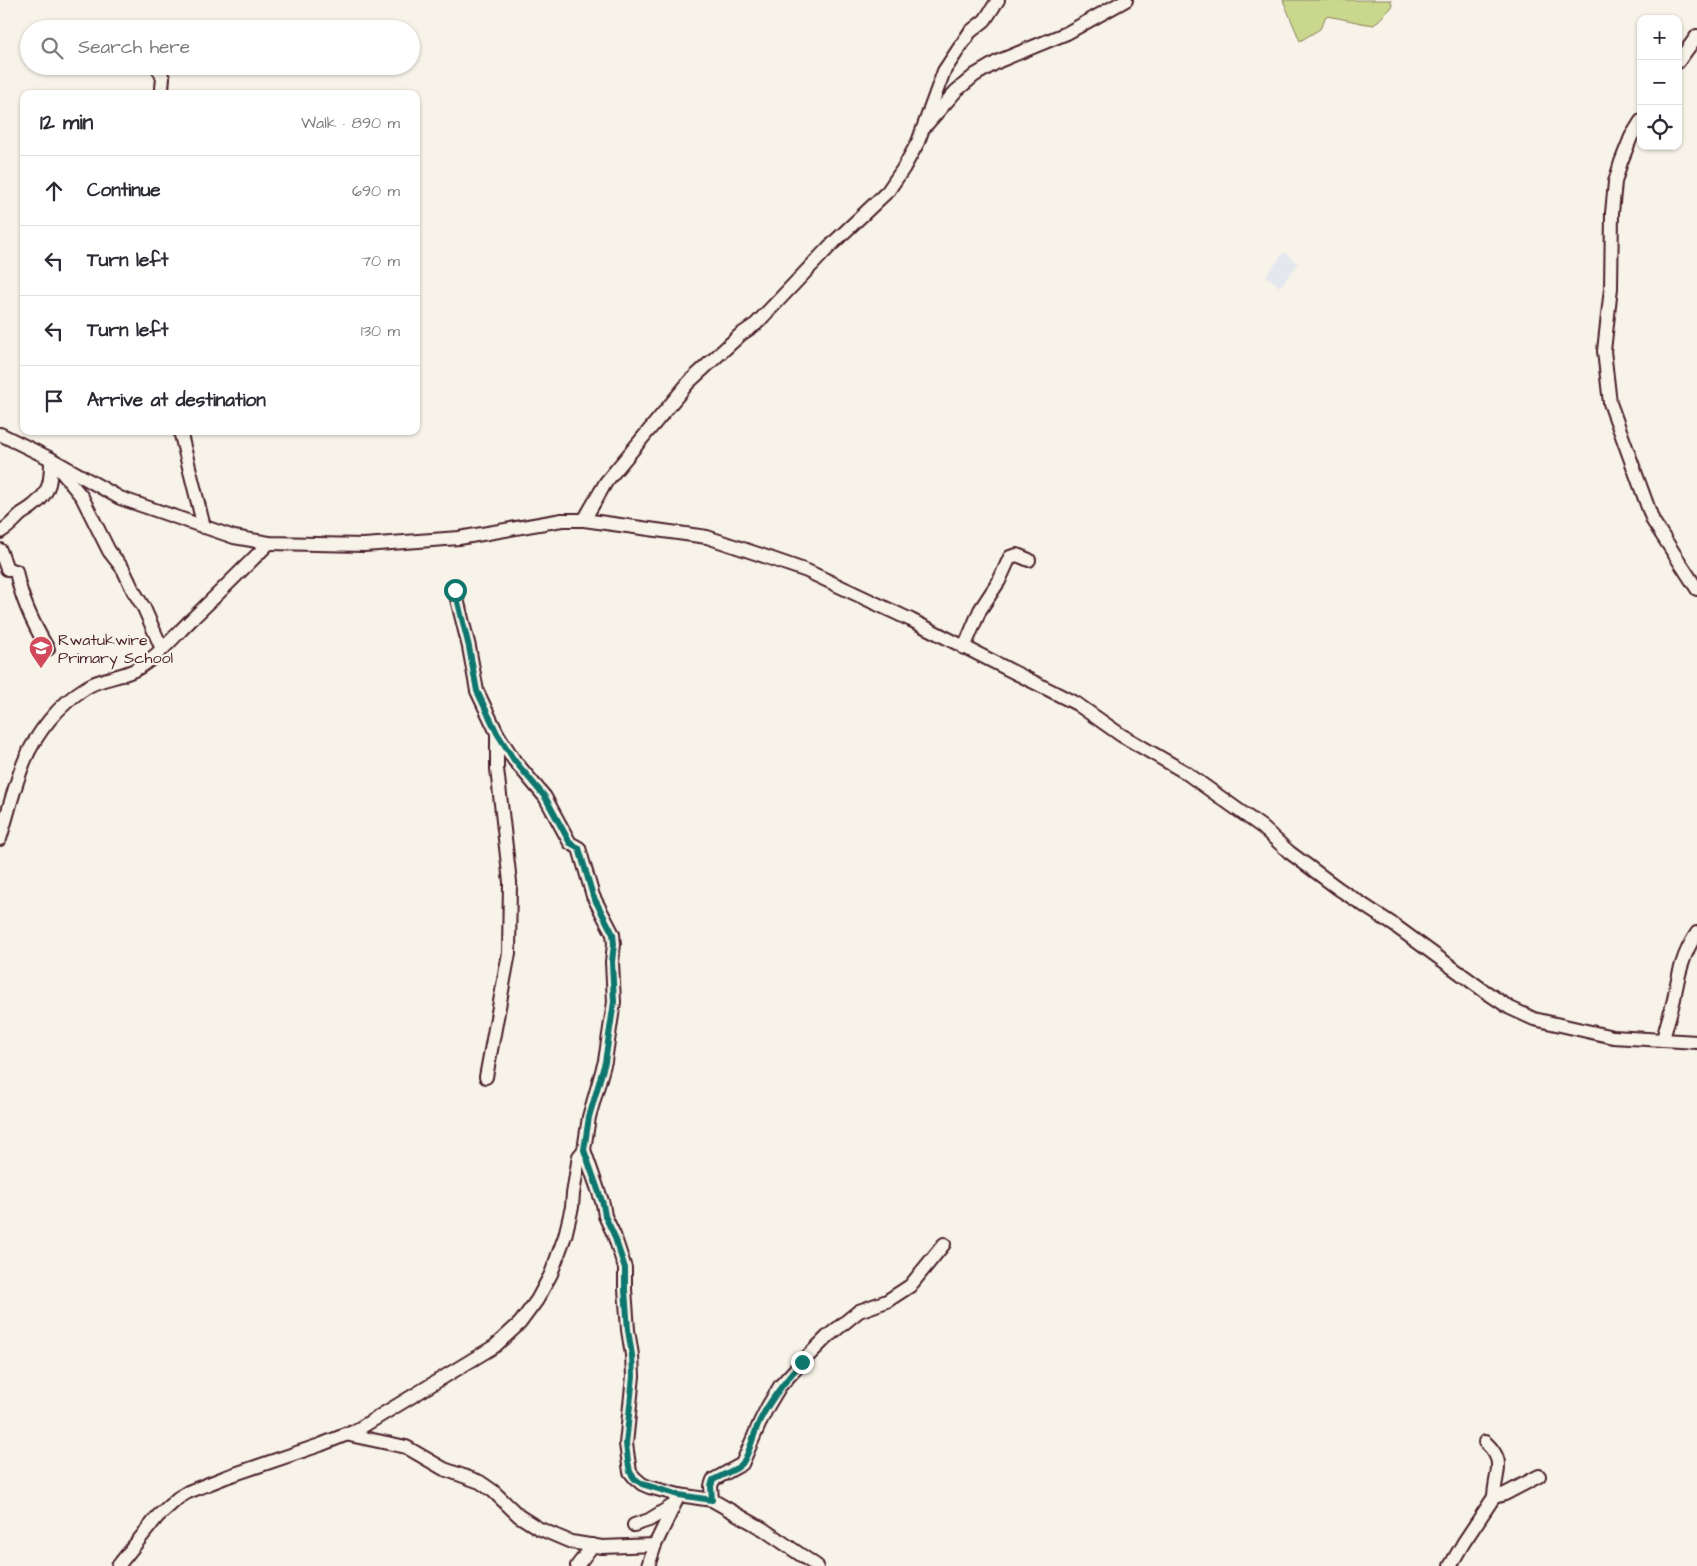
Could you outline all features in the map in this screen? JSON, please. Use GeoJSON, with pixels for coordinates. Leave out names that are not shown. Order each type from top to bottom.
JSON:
{"type":"FeatureCollection","features":[{"type":"Feature","properties":{"kind":"street"},"geometry":{"type":"LineString","coordinates":[[584,520],[606,482],[689,382],[740,335],[756,324],[830,246],[888,190],[918,142],[944,71],[970,32],[985,20],[998,0]]}},
{"type":"Feature","properties":{"kind":"street"},"geometry":{"type":"LineString","coordinates":[[923,130],[956,91],[975,75],[999,61],[1067,33],[1126,0]]}},
{"type":"Feature","properties":{"kind":"street"},"geometry":{"type":"LineString","coordinates":[[1679,60],[1697,36]]}},
{"type":"Feature","properties":{"kind":"street"},"geometry":{"type":"LineString","coordinates":[[162,75],[163,90]]}},
{"type":"Feature","properties":{"kind":"street"},"geometry":{"type":"LineString","coordinates":[[1637,127],[1621,162],[1612,213],[1611,288],[1604,351],[1610,403],[1652,521],[1697,589]]}},
{"type":"Feature","properties":{"kind":"street"},"geometry":{"type":"LineString","coordinates":[[0,434],[51,459],[120,498],[234,537],[269,543],[364,545],[421,541],[458,538],[562,520],[584,520],[708,538],[807,571],[911,620],[1077,704],[1121,734],[1184,772],[1262,827],[1289,852],[1339,889],[1394,925],[1510,1008],[1534,1020],[1613,1037],[1697,1042]]}},
{"type":"Feature","properties":{"kind":"street"},"geometry":{"type":"LineString","coordinates":[[181,435],[204,527]]}},
{"type":"Feature","properties":{"kind":"street"},"geometry":{"type":"LineString","coordinates":[[0,532],[35,505],[46,492],[51,480],[51,459]]}},
{"type":"Feature","properties":{"kind":"street"},"geometry":{"type":"LineString","coordinates":[[51,459],[82,498],[109,551],[123,568],[144,608],[162,650]]}},
{"type":"Feature","properties":{"kind":"street"},"geometry":{"type":"LineString","coordinates":[[0,839],[24,762],[35,740],[67,701],[87,687],[106,678],[125,675],[140,667],[162,650],[269,543]]}},
{"type":"Feature","properties":{"kind":"street"},"geometry":{"type":"LineString","coordinates":[[0,550],[7,569],[16,571],[22,597],[30,612],[36,631],[48,649]]}},
{"type":"Feature","properties":{"kind":"street"},"geometry":{"type":"LineString","coordinates":[[964,648],[980,610],[999,581],[1010,557],[1017,555],[1029,560]]}},
{"type":"Feature","properties":{"kind":"street"},"geometry":{"type":"LineString","coordinates":[[118,1566],[158,1516],[178,1498],[188,1492],[355,1431],[495,1346],[528,1314],[541,1293],[565,1236],[572,1207],[580,1156],[584,1150],[589,1117],[605,1062],[614,1002],[613,934],[593,896],[579,848],[570,843],[545,797],[514,760],[497,733],[477,691],[469,647],[455,590]]}},
{"type":"Feature","properties":{"kind":"street"},"geometry":{"type":"LineString","coordinates":[[486,1076],[510,953],[510,882],[497,769],[497,733]]}},
{"type":"Feature","properties":{"kind":"street"},"geometry":{"type":"LineString","coordinates":[[1663,1040],[1677,979],[1684,958],[1697,933]]}},
{"type":"Feature","properties":{"kind":"street"},"geometry":{"type":"LineString","coordinates":[[584,1150],[603,1204],[605,1216],[614,1235],[625,1268],[625,1290],[633,1376],[626,1444],[630,1472],[642,1484],[676,1501],[712,1500],[762,1529],[818,1566]]}},
{"type":"Feature","properties":{"kind":"street"},"geometry":{"type":"LineString","coordinates":[[712,1500],[711,1486],[713,1480],[742,1464],[760,1420],[780,1386],[827,1337],[859,1311],[887,1301],[910,1286],[944,1244]]}},
{"type":"Feature","properties":{"kind":"street"},"geometry":{"type":"LineString","coordinates":[[345,1434],[406,1447],[444,1469],[480,1482],[493,1491],[519,1516],[538,1528],[571,1542],[602,1547],[655,1545]]}},
{"type":"Feature","properties":{"kind":"street"},"geometry":{"type":"LineString","coordinates":[[1450,1566],[1494,1497],[1494,1486],[1499,1461],[1492,1448],[1485,1442]]}},
{"type":"Feature","properties":{"kind":"street"},"geometry":{"type":"LineString","coordinates":[[1494,1497],[1539,1476]]}},
{"type":"Feature","properties":{"kind":"street"},"geometry":{"type":"LineString","coordinates":[[634,1524],[649,1520],[676,1501]]}},
{"type":"Feature","properties":{"kind":"street"},"geometry":{"type":"LineString","coordinates":[[648,1566],[655,1545],[676,1501]]}},
{"type":"Feature","properties":{"kind":"street"},"geometry":{"type":"LineString","coordinates":[[577,1566],[593,1545]]}},
{"type":"Feature","properties":{"kind":"shaded area"},"geometry":{"type":"Polygon","coordinates":[[[1284,252],[1298,264],[1280,287],[1266,276],[1284,252]]]}},
{"type":"Feature","properties":{"kind":"green space"},"geometry":{"type":"Polygon","coordinates":[[[1283,0],[1391,0],[1392,7],[1374,25],[1326,16],[1320,29],[1300,41],[1283,0]]]}},
{"type":"Feature","properties":{"kind":"place","name":"Rwatukwire Primary School"},"geometry":{"type":"Point","coordinates":[41,669]}},
{"type":"Feature","properties":{"kind":"route"},"geometry":{"type":"LineString","coordinates":[[455,590],[469,647],[477,691],[497,733],[514,760],[545,797],[570,843],[579,848],[593,896],[613,934],[614,1002],[605,1062],[589,1117],[584,1150],[603,1204],[605,1216],[614,1235],[625,1268],[625,1290],[633,1376],[626,1444],[630,1472],[634,1478],[649,1487],[679,1495],[712,1500],[711,1486],[713,1480],[742,1464],[760,1420],[768,1406],[780,1386],[802,1362]]}}]}
